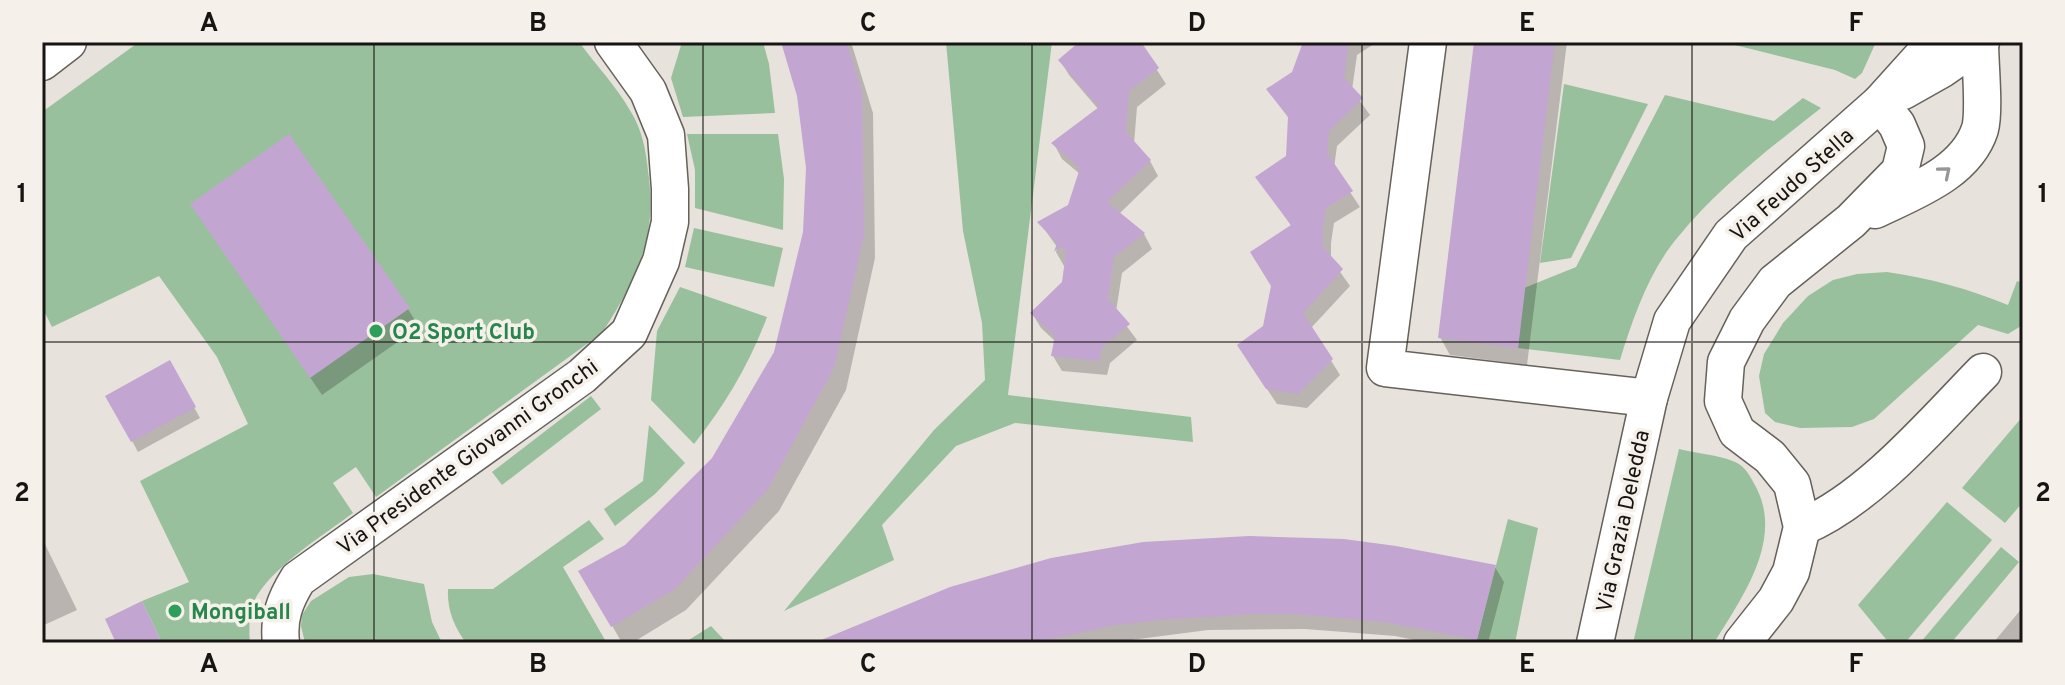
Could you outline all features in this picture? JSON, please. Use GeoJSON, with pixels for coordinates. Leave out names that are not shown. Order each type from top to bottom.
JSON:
{"type":"FeatureCollection","features":[{"type":"Feature","properties":{"kind":"street"},"geometry":{"type":"LineString","coordinates":[[42,62],[68,42]]}},
{"type":"Feature","properties":{"kind":"street","name":"Via Presidente Giovanni Gronchi"},"geometry":{"type":"LineString","coordinates":[[281,643],[279,626],[285,601],[298,579],[582,376],[629,333],[661,261],[670,222],[670,189],[666,135],[648,91],[613,42]]}},
{"type":"Feature","properties":{"kind":"street"},"geometry":{"type":"LineString","coordinates":[[1428,42],[1385,368],[1649,398]]}},
{"type":"Feature","properties":{"kind":"street","name":"Via Feudo Stella"},"geometry":{"type":"LineString","coordinates":[[1649,398],[1672,321],[1731,235],[1880,103],[1935,42]]}},
{"type":"Feature","properties":{"kind":"street"},"geometry":{"type":"LineString","coordinates":[[1851,221],[1932,182],[1971,150],[1981,126],[1980,42]]}},
{"type":"Feature","properties":{"kind":"street","name":"Via Feudo Stella"},"geometry":{"type":"LineString","coordinates":[[1880,103],[1942,69],[1980,42]]}},
{"type":"Feature","properties":{"kind":"street"},"geometry":{"type":"LineString","coordinates":[[1742,643],[1776,600],[1791,572],[1802,527],[1792,484],[1770,457],[1737,432],[1723,401],[1726,362],[1747,320],[1775,282],[1851,221],[1900,171],[1906,146],[1897,125],[1880,103]]}},
{"type":"Feature","properties":{"kind":"street"},"geometry":{"type":"LineString","coordinates":[[1802,527],[1823,519],[1894,464],[1983,372]]}},
{"type":"Feature","properties":{"kind":"street","name":"Via Grazia Deledda"},"geometry":{"type":"LineString","coordinates":[[1595,643],[1649,398]]}},
{"type":"Feature","properties":{"kind":"green space","name":"O2 Sport Club"},"geometry":{"type":"Polygon","coordinates":[[[139,42],[579,42],[625,103],[638,126],[645,148],[650,195],[647,237],[635,275],[602,333],[376,497],[356,467],[333,483],[353,513],[296,555],[269,580],[252,606],[250,643],[162,643],[142,601],[189,582],[140,481],[248,424],[217,357],[159,276],[52,327],[42,307],[42,112],[139,42]]]}},
{"type":"Feature","properties":{"kind":"green space"},"geometry":{"type":"Polygon","coordinates":[[[682,42],[763,42],[775,113],[683,117],[671,78],[682,42]]]}},
{"type":"Feature","properties":{"kind":"green space"},"geometry":{"type":"Polygon","coordinates":[[[946,42],[1052,42],[1008,395],[1191,417],[1193,442],[1015,423],[956,446],[882,525],[894,560],[784,611],[934,430],[985,380],[982,323],[963,231],[946,42]]]}},
{"type":"Feature","properties":{"kind":"green space"},"geometry":{"type":"Polygon","coordinates":[[[1723,42],[1876,42],[1862,73],[1855,79],[1835,70],[1723,42]]]}},
{"type":"Feature","properties":{"kind":"green space"},"geometry":{"type":"Polygon","coordinates":[[[1564,84],[1648,104],[1571,258],[1540,263],[1564,84]]]}},
{"type":"Feature","properties":{"kind":"green space"},"geometry":{"type":"Polygon","coordinates":[[[1665,95],[1774,121],[1803,98],[1821,108],[1728,185],[1678,237],[1650,280],[1620,360],[1518,348],[1524,288],[1576,267],[1665,95]]]}},
{"type":"Feature","properties":{"kind":"green space"},"geometry":{"type":"Polygon","coordinates":[[[687,134],[778,134],[784,179],[783,230],[695,208],[695,170],[687,134]]]}},
{"type":"Feature","properties":{"kind":"green space"},"geometry":{"type":"Polygon","coordinates":[[[694,228],[783,248],[774,287],[685,267],[694,228]]]}},
{"type":"Feature","properties":{"kind":"green space"},"geometry":{"type":"Polygon","coordinates":[[[1887,272],[1949,285],[2008,305],[2017,281],[2023,283],[2023,328],[2021,326],[2008,334],[1978,325],[1874,419],[1852,427],[1800,428],[1775,422],[1765,413],[1759,376],[1764,354],[1783,323],[1808,296],[1833,280],[1857,274],[1887,272]]]}},
{"type":"Feature","properties":{"kind":"green space"},"geometry":{"type":"Polygon","coordinates":[[[680,287],[767,317],[735,384],[694,444],[651,400],[657,331],[680,287]]]}},
{"type":"Feature","properties":{"kind":"green space"},"geometry":{"type":"Polygon","coordinates":[[[591,396],[601,409],[502,485],[492,472],[591,396]]]}},
{"type":"Feature","properties":{"kind":"green space"},"geometry":{"type":"Polygon","coordinates":[[[2023,416],[2023,502],[2005,523],[1962,488],[2023,416]]]}},
{"type":"Feature","properties":{"kind":"green space"},"geometry":{"type":"Polygon","coordinates":[[[649,425],[685,463],[655,494],[615,526],[604,509],[643,481],[649,425]]]}},
{"type":"Feature","properties":{"kind":"green space"},"geometry":{"type":"Polygon","coordinates":[[[1679,449],[1726,459],[1739,464],[1750,475],[1764,509],[1762,549],[1746,589],[1714,643],[1633,643],[1679,449]]]}},
{"type":"Feature","properties":{"kind":"green space"},"geometry":{"type":"Polygon","coordinates":[[[1947,502],[1992,540],[1905,643],[1889,643],[1858,605],[1947,502]]]}},
{"type":"Feature","properties":{"kind":"green space"},"geometry":{"type":"Polygon","coordinates":[[[1508,519],[1538,528],[1515,643],[1476,643],[1508,519]]]}},
{"type":"Feature","properties":{"kind":"green space"},"geometry":{"type":"Polygon","coordinates":[[[589,520],[604,539],[563,567],[605,640],[601,643],[466,643],[452,618],[448,589],[493,589],[589,520]]]}},
{"type":"Feature","properties":{"kind":"green space"},"geometry":{"type":"Polygon","coordinates":[[[2001,547],[2019,562],[1951,643],[1920,643],[2001,547]]]}},
{"type":"Feature","properties":{"kind":"green space"},"geometry":{"type":"Polygon","coordinates":[[[373,574],[424,584],[432,622],[442,643],[305,643],[302,615],[311,601],[349,577],[373,574]]]}},
{"type":"Feature","properties":{"kind":"green space"},"geometry":{"type":"Polygon","coordinates":[[[711,626],[727,643],[684,643],[711,626]]]}},
{"type":"Feature","properties":{"kind":"building"},"geometry":{"type":"Polygon","coordinates":[[[781,42],[846,42],[862,90],[864,235],[834,368],[768,489],[675,589],[611,627],[578,571],[625,545],[712,458],[774,352],[803,232],[806,168],[797,96],[781,42]]]}},
{"type":"Feature","properties":{"kind":"building"},"geometry":{"type":"Polygon","coordinates":[[[1079,42],[1141,42],[1159,68],[1129,91],[1126,132],[1151,160],[1107,202],[1145,233],[1114,257],[1108,299],[1130,324],[1102,347],[1099,361],[1051,356],[1055,336],[1030,313],[1062,282],[1066,252],[1060,246],[1054,252],[1057,243],[1037,222],[1068,205],[1080,168],[1051,143],[1099,107],[1058,60],[1079,42]]]}},
{"type":"Feature","properties":{"kind":"building"},"geometry":{"type":"Polygon","coordinates":[[[1303,42],[1349,42],[1344,78],[1363,98],[1329,131],[1327,153],[1353,191],[1326,208],[1323,227],[1323,247],[1343,269],[1303,313],[1333,359],[1298,394],[1266,389],[1237,345],[1263,326],[1271,286],[1250,252],[1291,225],[1255,177],[1286,156],[1288,117],[1266,89],[1292,72],[1303,42]]]}},
{"type":"Feature","properties":{"kind":"building"},"geometry":{"type":"Polygon","coordinates":[[[1474,42],[1555,42],[1518,348],[1438,338],[1474,42]]]}},
{"type":"Feature","properties":{"kind":"building"},"geometry":{"type":"Polygon","coordinates":[[[289,134],[410,308],[310,378],[190,204],[289,134]]]}},
{"type":"Feature","properties":{"kind":"building"},"geometry":{"type":"Polygon","coordinates":[[[170,360],[196,407],[131,442],[105,396],[170,360]]]}},
{"type":"Feature","properties":{"kind":"building"},"geometry":{"type":"Polygon","coordinates":[[[1249,536],[1344,539],[1496,565],[1477,640],[1385,622],[1295,614],[1250,614],[1110,626],[1034,643],[814,643],[950,587],[1051,558],[1143,542],[1249,536]]]}},
{"type":"Feature","properties":{"kind":"building"},"geometry":{"type":"Polygon","coordinates":[[[142,601],[162,643],[116,643],[105,619],[142,601]]]}},
{"type":"Feature","properties":{"kind":"place","name":"O2 Sport Club"},"geometry":{"type":"Point","coordinates":[376,331]}},
{"type":"Feature","properties":{"kind":"place","name":"Mongiball"},"geometry":{"type":"Point","coordinates":[175,611]}}]}
